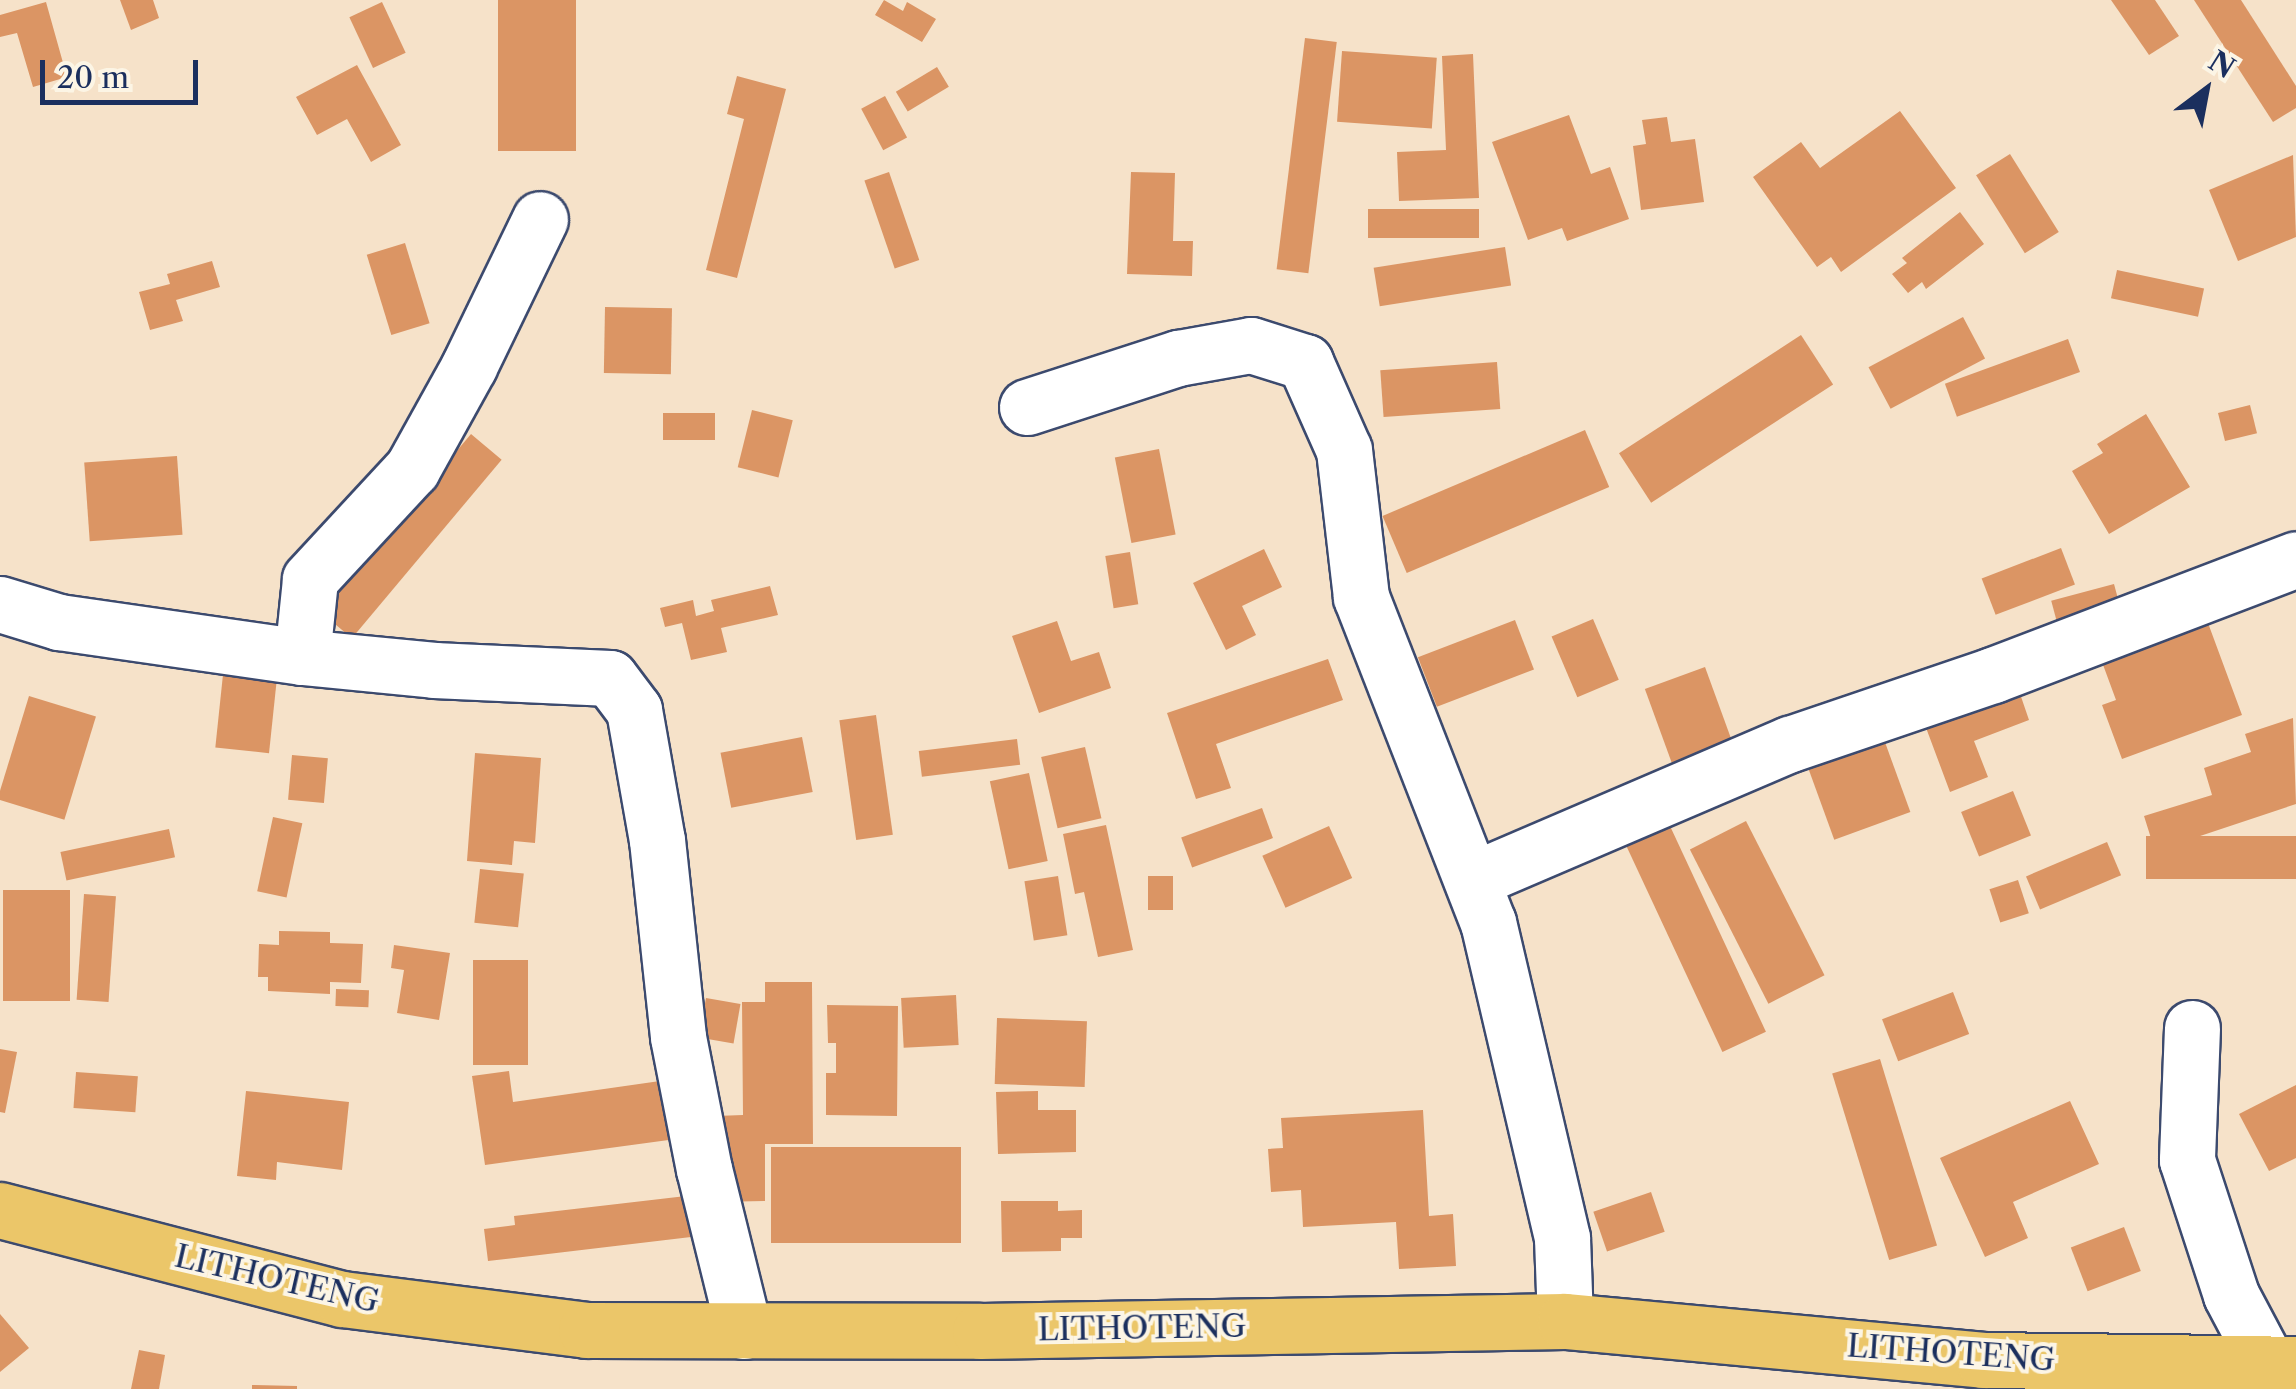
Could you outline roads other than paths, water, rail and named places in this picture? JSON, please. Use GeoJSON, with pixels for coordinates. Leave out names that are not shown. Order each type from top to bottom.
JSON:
{"type":"FeatureCollection","features":[{"type":"Feature","properties":{"kind":"main road","name":"LITHOTENG"},"geometry":{"type":"LineString","coordinates":[[0,1210],[342,1299],[586,1330],[980,1331],[1566,1321],[1983,1360],[2255,1370]]}},
{"type":"Feature","properties":{"kind":"street"},"geometry":{"type":"LineString","coordinates":[[302,657],[310,579],[412,469],[540,220]]}},
{"type":"Feature","properties":{"kind":"street"},"geometry":{"type":"LineString","coordinates":[[1027,407],[1178,358],[1251,345],[1305,362],[1344,450],[1362,597],[1488,922],[1562,1238],[1566,1321]]}},
{"type":"Feature","properties":{"kind":"street"},"geometry":{"type":"LineString","coordinates":[[1472,880],[1790,744],[1993,676],[2296,559]]}},
{"type":"Feature","properties":{"kind":"street"},"geometry":{"type":"LineString","coordinates":[[0,604],[60,622],[302,657],[434,670],[610,678],[634,710],[657,840],[678,1038],[704,1169],[744,1330]]}},
{"type":"Feature","properties":{"kind":"street"},"geometry":{"type":"LineString","coordinates":[[2192,1028],[2187,1160],[2255,1370]]}}]}
